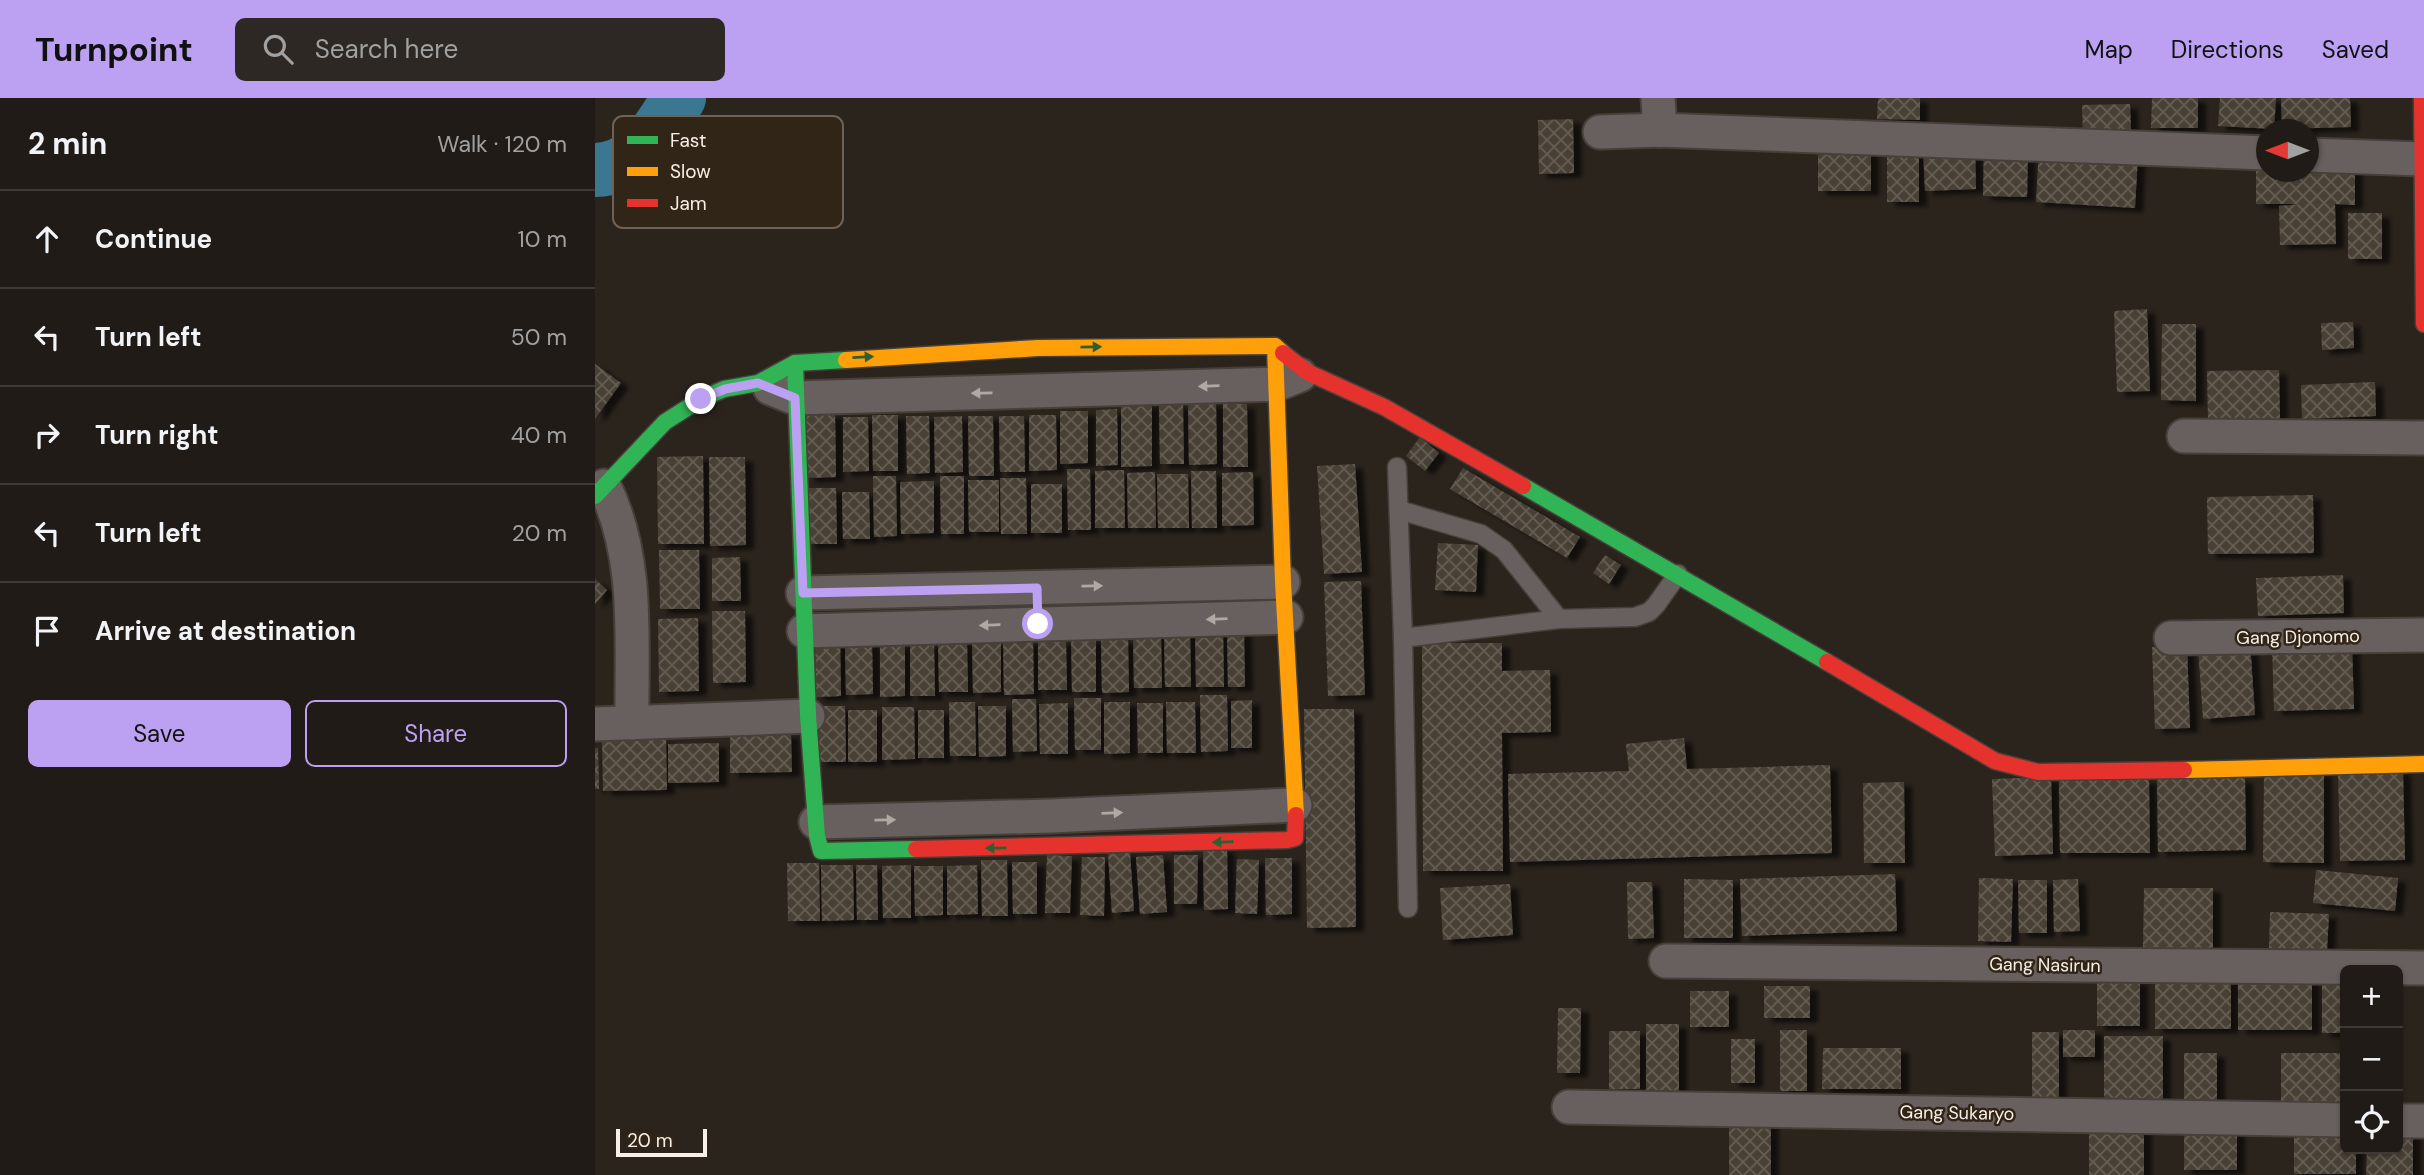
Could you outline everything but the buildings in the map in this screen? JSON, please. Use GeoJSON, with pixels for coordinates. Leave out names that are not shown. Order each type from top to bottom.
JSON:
{"type":"FeatureCollection","features":[{"type":"Feature","properties":{"kind":"main road"},"geometry":{"type":"LineString","coordinates":[[2422,98],[2424,324]]}},
{"type":"Feature","properties":{"kind":"main road"},"geometry":{"type":"LineString","coordinates":[[599,491],[665,422],[712,394],[758,383],[795,363],[1024,349],[1275,346]]}},
{"type":"Feature","properties":{"kind":"main road"},"geometry":{"type":"LineString","coordinates":[[1275,346],[1292,378],[1283,582],[1295,806]]}},
{"type":"Feature","properties":{"kind":"main road"},"geometry":{"type":"LineString","coordinates":[[1275,346],[1292,378],[1384,407],[1678,573],[1995,761],[2038,772],[2086,773],[2424,764]]}},
{"type":"Feature","properties":{"kind":"main road"},"geometry":{"type":"LineString","coordinates":[[795,363],[804,631],[816,822]]}},
{"type":"Feature","properties":{"kind":"street"},"geometry":{"type":"LineString","coordinates":[[1600,132],[1659,114],[2256,152]]}},
{"type":"Feature","properties":{"kind":"street"},"geometry":{"type":"LineString","coordinates":[[2319,155],[2422,159]]}},
{"type":"Feature","properties":{"kind":"street"},"geometry":{"type":"LineString","coordinates":[[1024,349],[1025,392]]}},
{"type":"Feature","properties":{"kind":"street"},"geometry":{"type":"LineString","coordinates":[[758,383],[795,398],[1025,392],[1292,378]]}},
{"type":"Feature","properties":{"kind":"street"},"geometry":{"type":"LineString","coordinates":[[2184,436],[2424,438]]}},
{"type":"Feature","properties":{"kind":"street"},"geometry":{"type":"LineString","coordinates":[[599,491],[613,504],[625,551],[631,599],[632,723]]}},
{"type":"Feature","properties":{"kind":"street"},"geometry":{"type":"LineString","coordinates":[[803,593],[1283,582]]}},
{"type":"Feature","properties":{"kind":"street"},"geometry":{"type":"LineString","coordinates":[[1037,588],[1038,624]]}},
{"type":"Feature","properties":{"kind":"street"},"geometry":{"type":"LineString","coordinates":[[804,631],[1286,617]]}},
{"type":"Feature","properties":{"kind":"street","name":"Gang Djonomo"},"geometry":{"type":"LineString","coordinates":[[2171,638],[2424,635]]}},
{"type":"Feature","properties":{"kind":"street"},"geometry":{"type":"LineString","coordinates":[[595,724],[809,716]]}},
{"type":"Feature","properties":{"kind":"street"},"geometry":{"type":"LineString","coordinates":[[816,822],[1053,831],[1295,806]]}},
{"type":"Feature","properties":{"kind":"street","name":"Gang Nasirun"},"geometry":{"type":"LineString","coordinates":[[1666,961],[2424,968]]}},
{"type":"Feature","properties":{"kind":"street","name":"Gang Sukaryo"},"geometry":{"type":"LineString","coordinates":[[1569,1107],[2340,1120]]}},
{"type":"Feature","properties":{"kind":"street"},"geometry":{"type":"LineString","coordinates":[[2403,1121],[2424,1121]]}},
{"type":"Feature","properties":{"kind":"lane"},"geometry":{"type":"LineString","coordinates":[[1397,467],[1408,908]]}},
{"type":"Feature","properties":{"kind":"lane"},"geometry":{"type":"LineString","coordinates":[[1399,510],[1481,534],[1504,550],[1559,619]]}},
{"type":"Feature","properties":{"kind":"lane"},"geometry":{"type":"LineString","coordinates":[[1403,638],[1559,619],[1625,618],[1644,615],[1656,605],[1678,573]]}},
{"type":"Feature","properties":{"kind":"waterway"},"geometry":{"type":"LineString","coordinates":[[667,116],[679,98]]}},
{"type":"Feature","properties":{"kind":"waterway"},"geometry":{"type":"LineString","coordinates":[[595,170],[613,167]]}},
{"type":"Feature","properties":{"kind":"traffic: fast"},"geometry":{"type":"LineString","coordinates":[[595,496],[665,422],[701,399],[724,389],[758,383],[795,363],[846,360]]}},
{"type":"Feature","properties":{"kind":"traffic: fast"},"geometry":{"type":"LineString","coordinates":[[795,363],[808,716],[817,836],[821,851],[916,849]]}},
{"type":"Feature","properties":{"kind":"traffic: fast"},"geometry":{"type":"LineString","coordinates":[[1523,486],[1827,662]]}},
{"type":"Feature","properties":{"kind":"traffic: slow"},"geometry":{"type":"LineString","coordinates":[[1275,346],[1283,582],[1296,815]]}},
{"type":"Feature","properties":{"kind":"traffic: slow"},"geometry":{"type":"LineString","coordinates":[[846,360],[1038,348],[1275,346],[1283,353]]}},
{"type":"Feature","properties":{"kind":"traffic: slow"},"geometry":{"type":"LineString","coordinates":[[2184,770],[2424,764]]}},
{"type":"Feature","properties":{"kind":"traffic: jam"},"geometry":{"type":"LineString","coordinates":[[2422,98],[2424,324]]}},
{"type":"Feature","properties":{"kind":"traffic: jam"},"geometry":{"type":"LineString","coordinates":[[1283,353],[1307,372],[1384,407],[1523,486]]}},
{"type":"Feature","properties":{"kind":"traffic: jam"},"geometry":{"type":"LineString","coordinates":[[1827,662],[1995,761],[2038,772],[2184,770]]}},
{"type":"Feature","properties":{"kind":"traffic: jam"},"geometry":{"type":"LineString","coordinates":[[916,849],[1287,840],[1295,838],[1296,815]]}},
{"type":"Feature","properties":{"kind":"route"},"geometry":{"type":"LineString","coordinates":[[701,399],[725,389],[758,383],[795,398],[803,593],[1037,588],[1038,624]]}}]}
